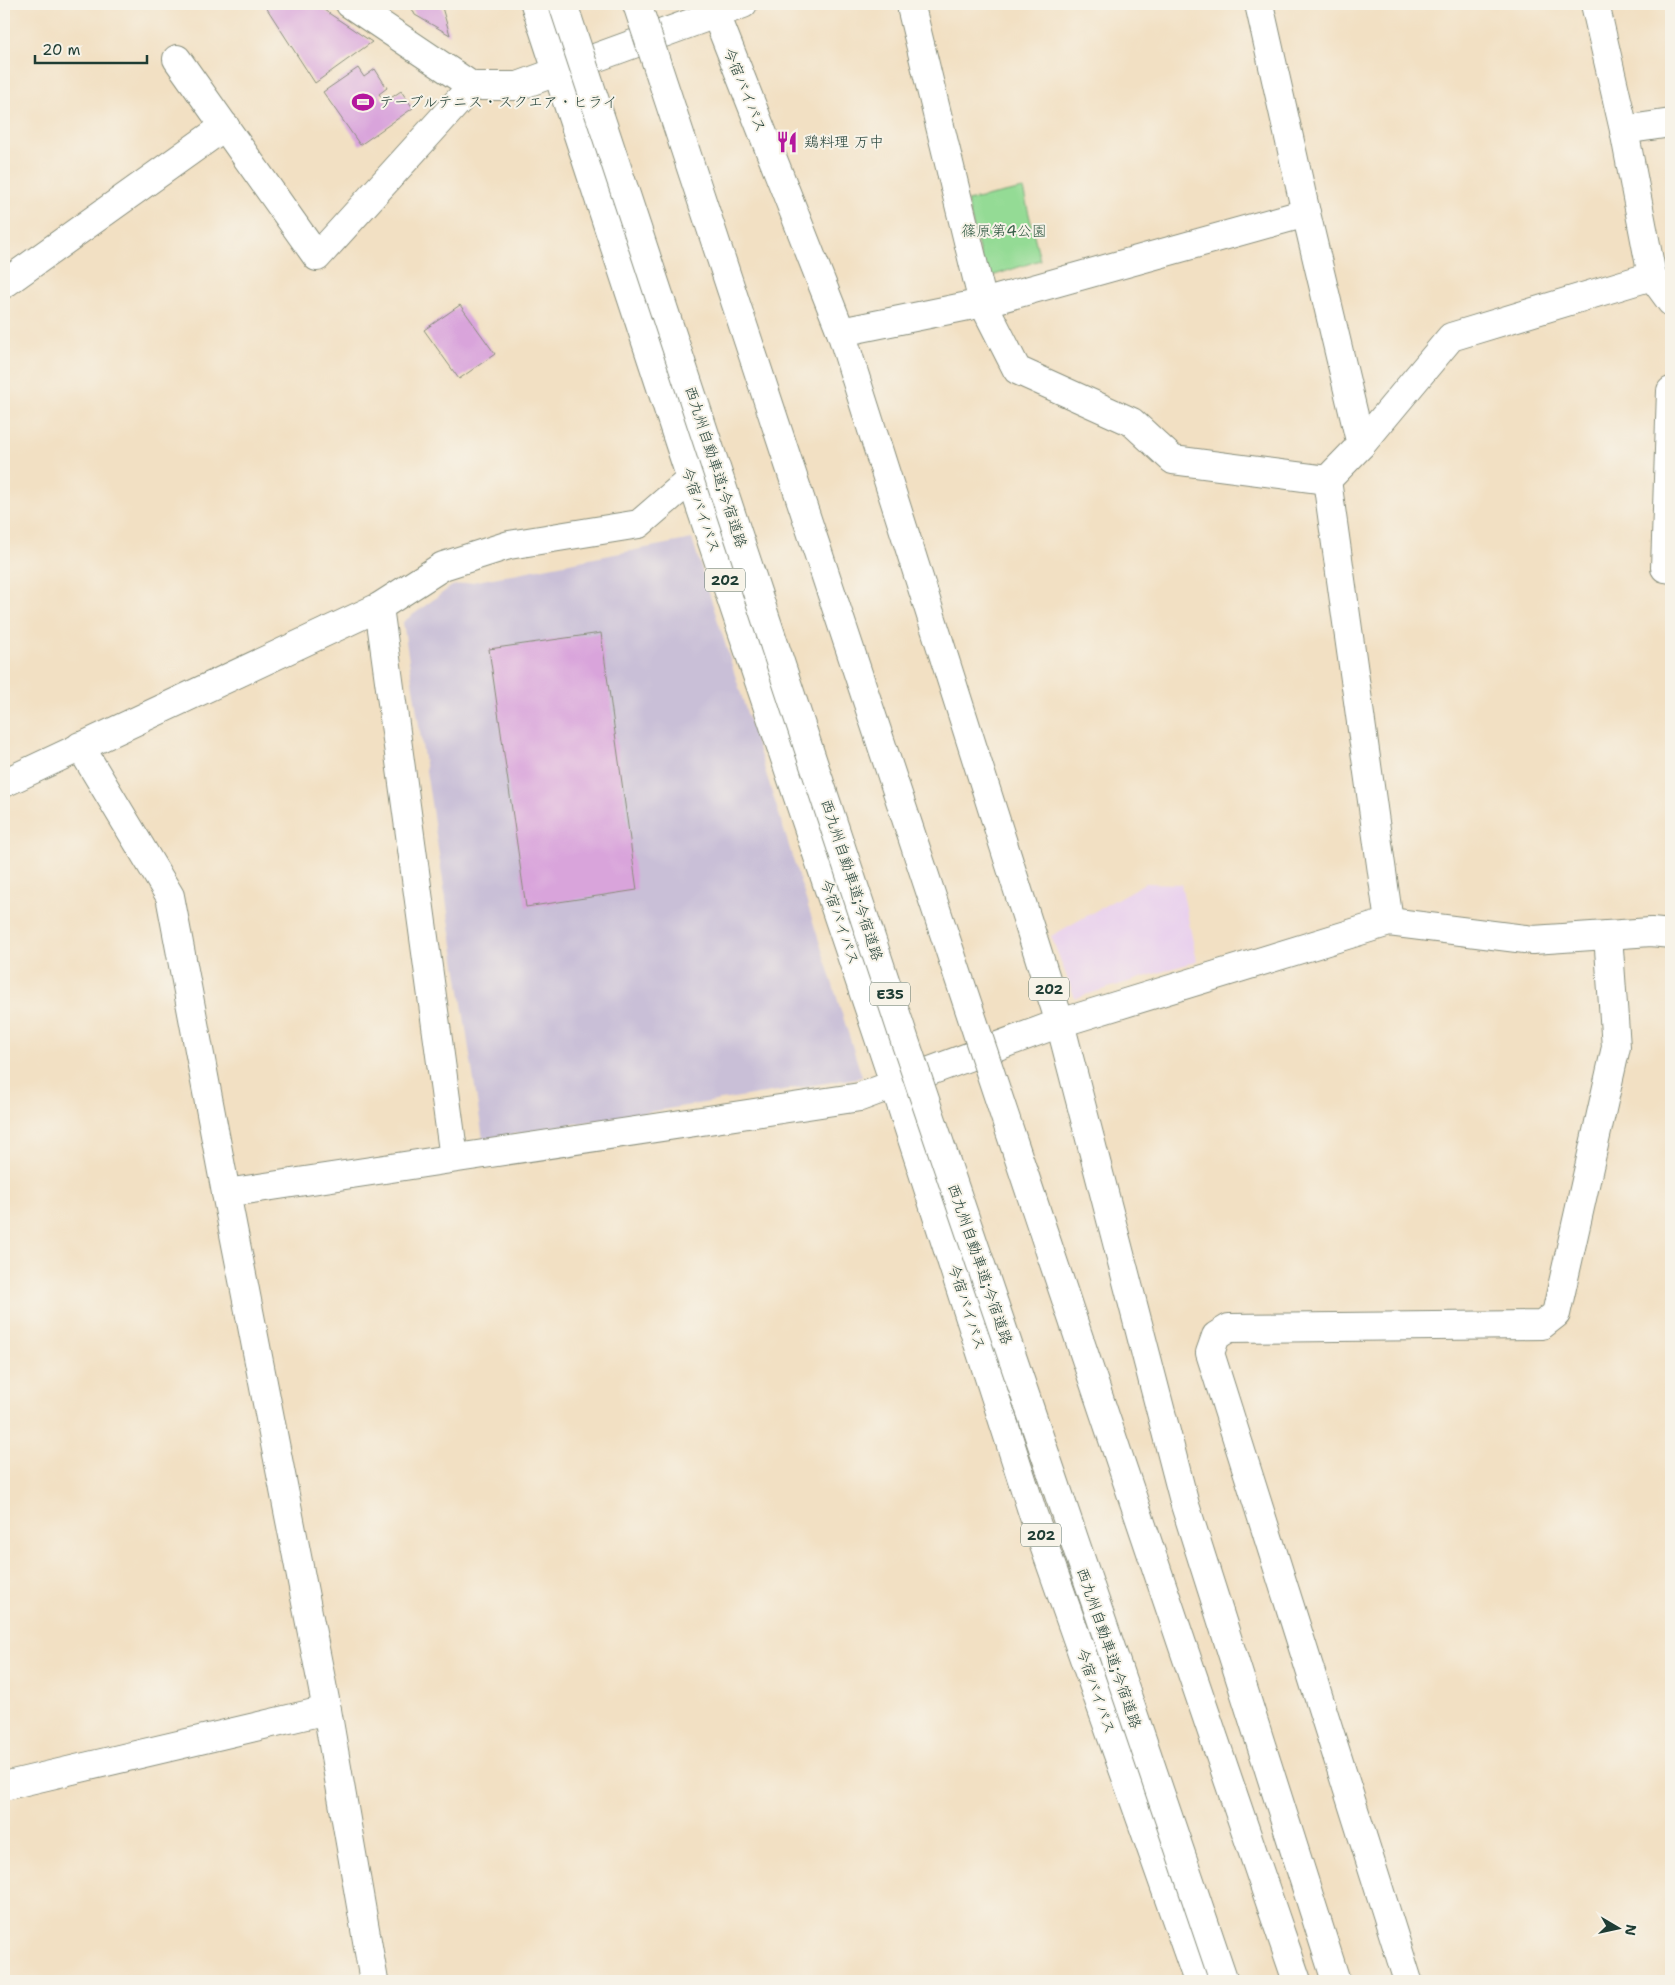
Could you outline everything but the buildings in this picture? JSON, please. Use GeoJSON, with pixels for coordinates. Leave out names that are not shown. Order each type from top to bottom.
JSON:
{"type":"FeatureCollection","features":[{"type":"Feature","properties":{"kind":"main road"},"geometry":{"type":"LineString","coordinates":[[350,4],[472,86],[518,86],[558,73],[713,8],[743,4]]}},
{"type":"Feature","properties":{"kind":"main road","name":"今宿バイパス"},"geometry":{"type":"LineString","coordinates":[[535,4],[691,479],[895,1086],[1034,1517],[1198,1981]]}},
{"type":"Feature","properties":{"kind":"main road","name":"西九州自動車道;今宿道路"},"geometry":{"type":"LineString","coordinates":[[563,4],[906,1044],[1224,1981]]}},
{"type":"Feature","properties":{"kind":"main road"},"geometry":{"type":"LineString","coordinates":[[637,4],[979,1040],[1185,1656],[1298,1981]]}},
{"type":"Feature","properties":{"kind":"main road"},"geometry":{"type":"LineString","coordinates":[[913,4],[912,11],[983,303],[1017,370],[1132,422],[1173,460],[1328,480]]}},
{"type":"Feature","properties":{"kind":"main road"},"geometry":{"type":"LineString","coordinates":[[1259,4],[1361,445]]}},
{"type":"Feature","properties":{"kind":"main road"},"geometry":{"type":"LineString","coordinates":[[1595,4],[1624,130],[1652,276],[1671,302]]}},
{"type":"Feature","properties":{"kind":"main road","name":"今宿バイパス"},"geometry":{"type":"LineString","coordinates":[[713,8],[841,332],[1060,1023],[1185,1506],[1336,1981]]}},
{"type":"Feature","properties":{"kind":"main road"},"geometry":{"type":"LineString","coordinates":[[177,58],[317,257],[472,86]]}},
{"type":"Feature","properties":{"kind":"main road"},"geometry":{"type":"LineString","coordinates":[[1624,130],[1671,124]]}},
{"type":"Feature","properties":{"kind":"main road"},"geometry":{"type":"LineString","coordinates":[[4,284],[225,126]]}},
{"type":"Feature","properties":{"kind":"main road"},"geometry":{"type":"LineString","coordinates":[[841,332],[983,303],[1306,213]]}},
{"type":"Feature","properties":{"kind":"main road"},"geometry":{"type":"LineString","coordinates":[[1328,480],[1361,445],[1451,337],[1652,276]]}},
{"type":"Feature","properties":{"kind":"main road"},"geometry":{"type":"LineString","coordinates":[[1671,391],[1665,568],[1671,569]]}},
{"type":"Feature","properties":{"kind":"main road"},"geometry":{"type":"LineString","coordinates":[[4,783],[379,607],[443,566],[509,545],[639,524],[691,479]]}},
{"type":"Feature","properties":{"kind":"main road"},"geometry":{"type":"LineString","coordinates":[[1328,480],[1389,922]]}},
{"type":"Feature","properties":{"kind":"main road"},"geometry":{"type":"LineString","coordinates":[[379,607],[454,1158]]}},
{"type":"Feature","properties":{"kind":"main road"},"geometry":{"type":"LineString","coordinates":[[80,746],[170,896],[327,1710],[374,1981]]}},
{"type":"Feature","properties":{"kind":"main road"},"geometry":{"type":"LineString","coordinates":[[226,1193],[860,1097],[895,1086],[1060,1023],[1389,922],[1534,940],[1651,932],[1671,934]]}},
{"type":"Feature","properties":{"kind":"main road"},"geometry":{"type":"LineString","coordinates":[[1408,1981],[1210,1353],[1216,1336],[1230,1328],[1542,1325],[1556,1314],[1616,1047],[1608,935]]}},
{"type":"Feature","properties":{"kind":"main road"},"geometry":{"type":"LineString","coordinates":[[4,1786],[327,1710]]}},
{"type":"Feature","properties":{"kind":"shaded area"},"geometry":{"type":"Polygon","coordinates":[[[692,539],[862,1077],[483,1139],[403,622],[452,586],[692,539]]]}},
{"type":"Feature","properties":{"kind":"shaded area"},"geometry":{"type":"Polygon","coordinates":[[[1145,883],[1181,884],[1197,961],[1075,998],[1051,936],[1145,883]]]}},
{"type":"Feature","properties":{"kind":"green space","name":"篠原第4公園"},"geometry":{"type":"Polygon","coordinates":[[[1023,189],[1040,260],[986,278],[967,201],[1023,189]]]}},
{"type":"Feature","properties":{"kind":"place","name":"テーブルテニス・スクエア・ヒライ"},"geometry":{"type":"Point","coordinates":[363,102]}},
{"type":"Feature","properties":{"kind":"place","name":"鶏料理 万中"},"geometry":{"type":"Point","coordinates":[787,142]}}]}
